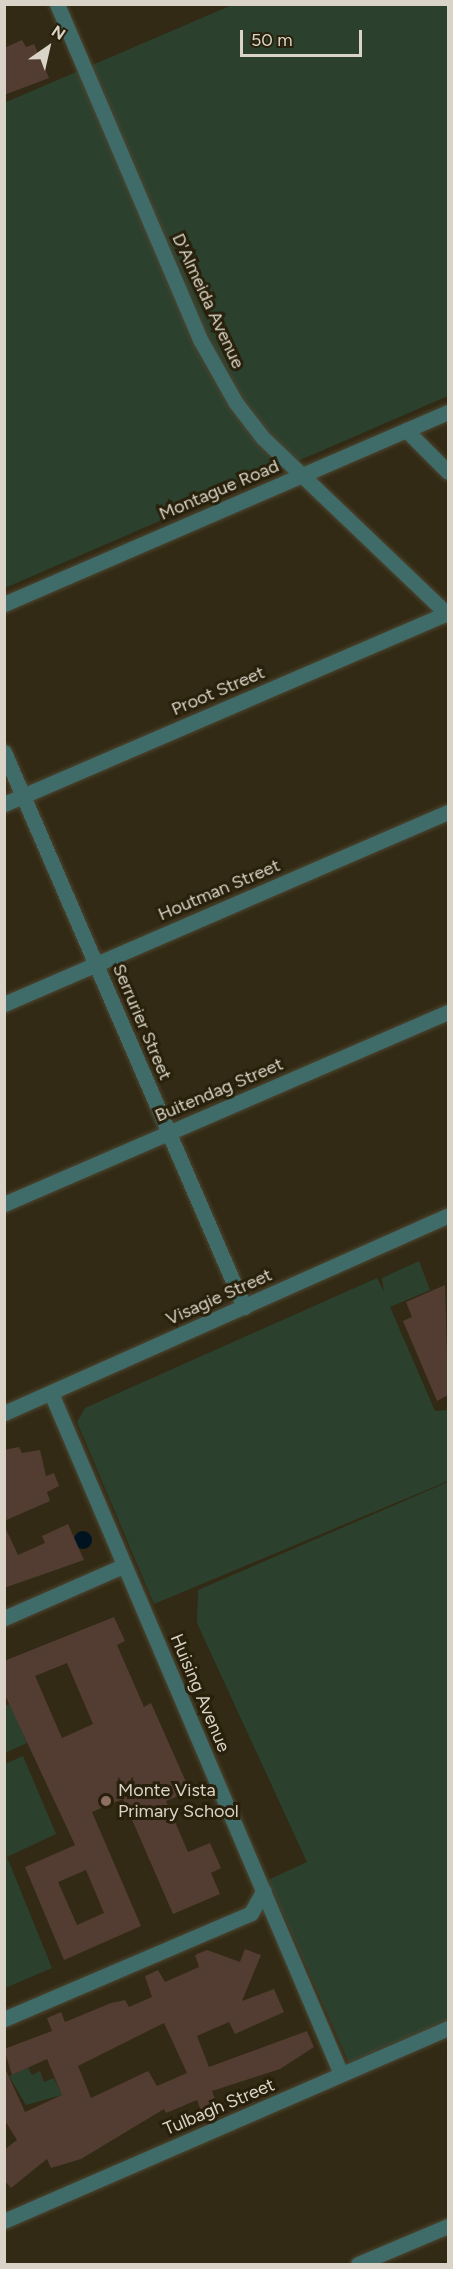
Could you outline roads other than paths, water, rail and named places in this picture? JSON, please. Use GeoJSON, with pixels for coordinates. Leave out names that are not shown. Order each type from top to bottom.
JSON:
{"type":"FeatureCollection","features":[{"type":"Feature","properties":{"kind":"street","name":"D'Almeida Avenue"},"geometry":{"type":"LineString","coordinates":[[57,4],[201,341],[244,415],[448,614]]}},
{"type":"Feature","properties":{"kind":"street","name":"Montague Road"},"geometry":{"type":"LineString","coordinates":[[4,604],[448,412]]}},
{"type":"Feature","properties":{"kind":"street"},"geometry":{"type":"LineString","coordinates":[[406,430],[448,472]]}},
{"type":"Feature","properties":{"kind":"street","name":"Proot Street"},"geometry":{"type":"LineString","coordinates":[[4,804],[448,614]]}},
{"type":"Feature","properties":{"kind":"street","name":"Serrurier Street"},"geometry":{"type":"LineString","coordinates":[[4,752],[244,1307]]}},
{"type":"Feature","properties":{"kind":"street","name":"Houtman Street"},"geometry":{"type":"LineString","coordinates":[[4,1004],[448,812]]}},
{"type":"Feature","properties":{"kind":"street","name":"Buitendag Street"},"geometry":{"type":"LineString","coordinates":[[4,1204],[448,1012]]}},
{"type":"Feature","properties":{"kind":"street","name":"Visagie Street"},"geometry":{"type":"LineString","coordinates":[[4,1413],[447,1220]]}},
{"type":"Feature","properties":{"kind":"street","name":"Huising Avenue"},"geometry":{"type":"LineString","coordinates":[[51,1393],[341,2074]]}},
{"type":"Feature","properties":{"kind":"street"},"geometry":{"type":"LineString","coordinates":[[4,1618],[123,1566]]}},
{"type":"Feature","properties":{"kind":"street"},"geometry":{"type":"LineString","coordinates":[[4,2019],[251,1912],[264,1890]]}},
{"type":"Feature","properties":{"kind":"street"},"geometry":{"type":"LineString","coordinates":[[251,1912],[278,1923]]}},
{"type":"Feature","properties":{"kind":"street","name":"Tulbagh Street"},"geometry":{"type":"LineString","coordinates":[[4,2221],[448,2028]]}},
{"type":"Feature","properties":{"kind":"street"},"geometry":{"type":"LineString","coordinates":[[358,2265],[448,2226]]}},
{"type":"Feature","properties":{"kind":"water"},"geometry":{"type":"Polygon","coordinates":[[[83,1531],[89,1534],[92,1540],[89,1546],[83,1549],[77,1546],[74,1540],[77,1534],[83,1531]]]}},
{"type":"Feature","properties":{"kind":"place","name":"Monte Vista Primary School"},"geometry":{"type":"Point","coordinates":[106,1801]}}]}
